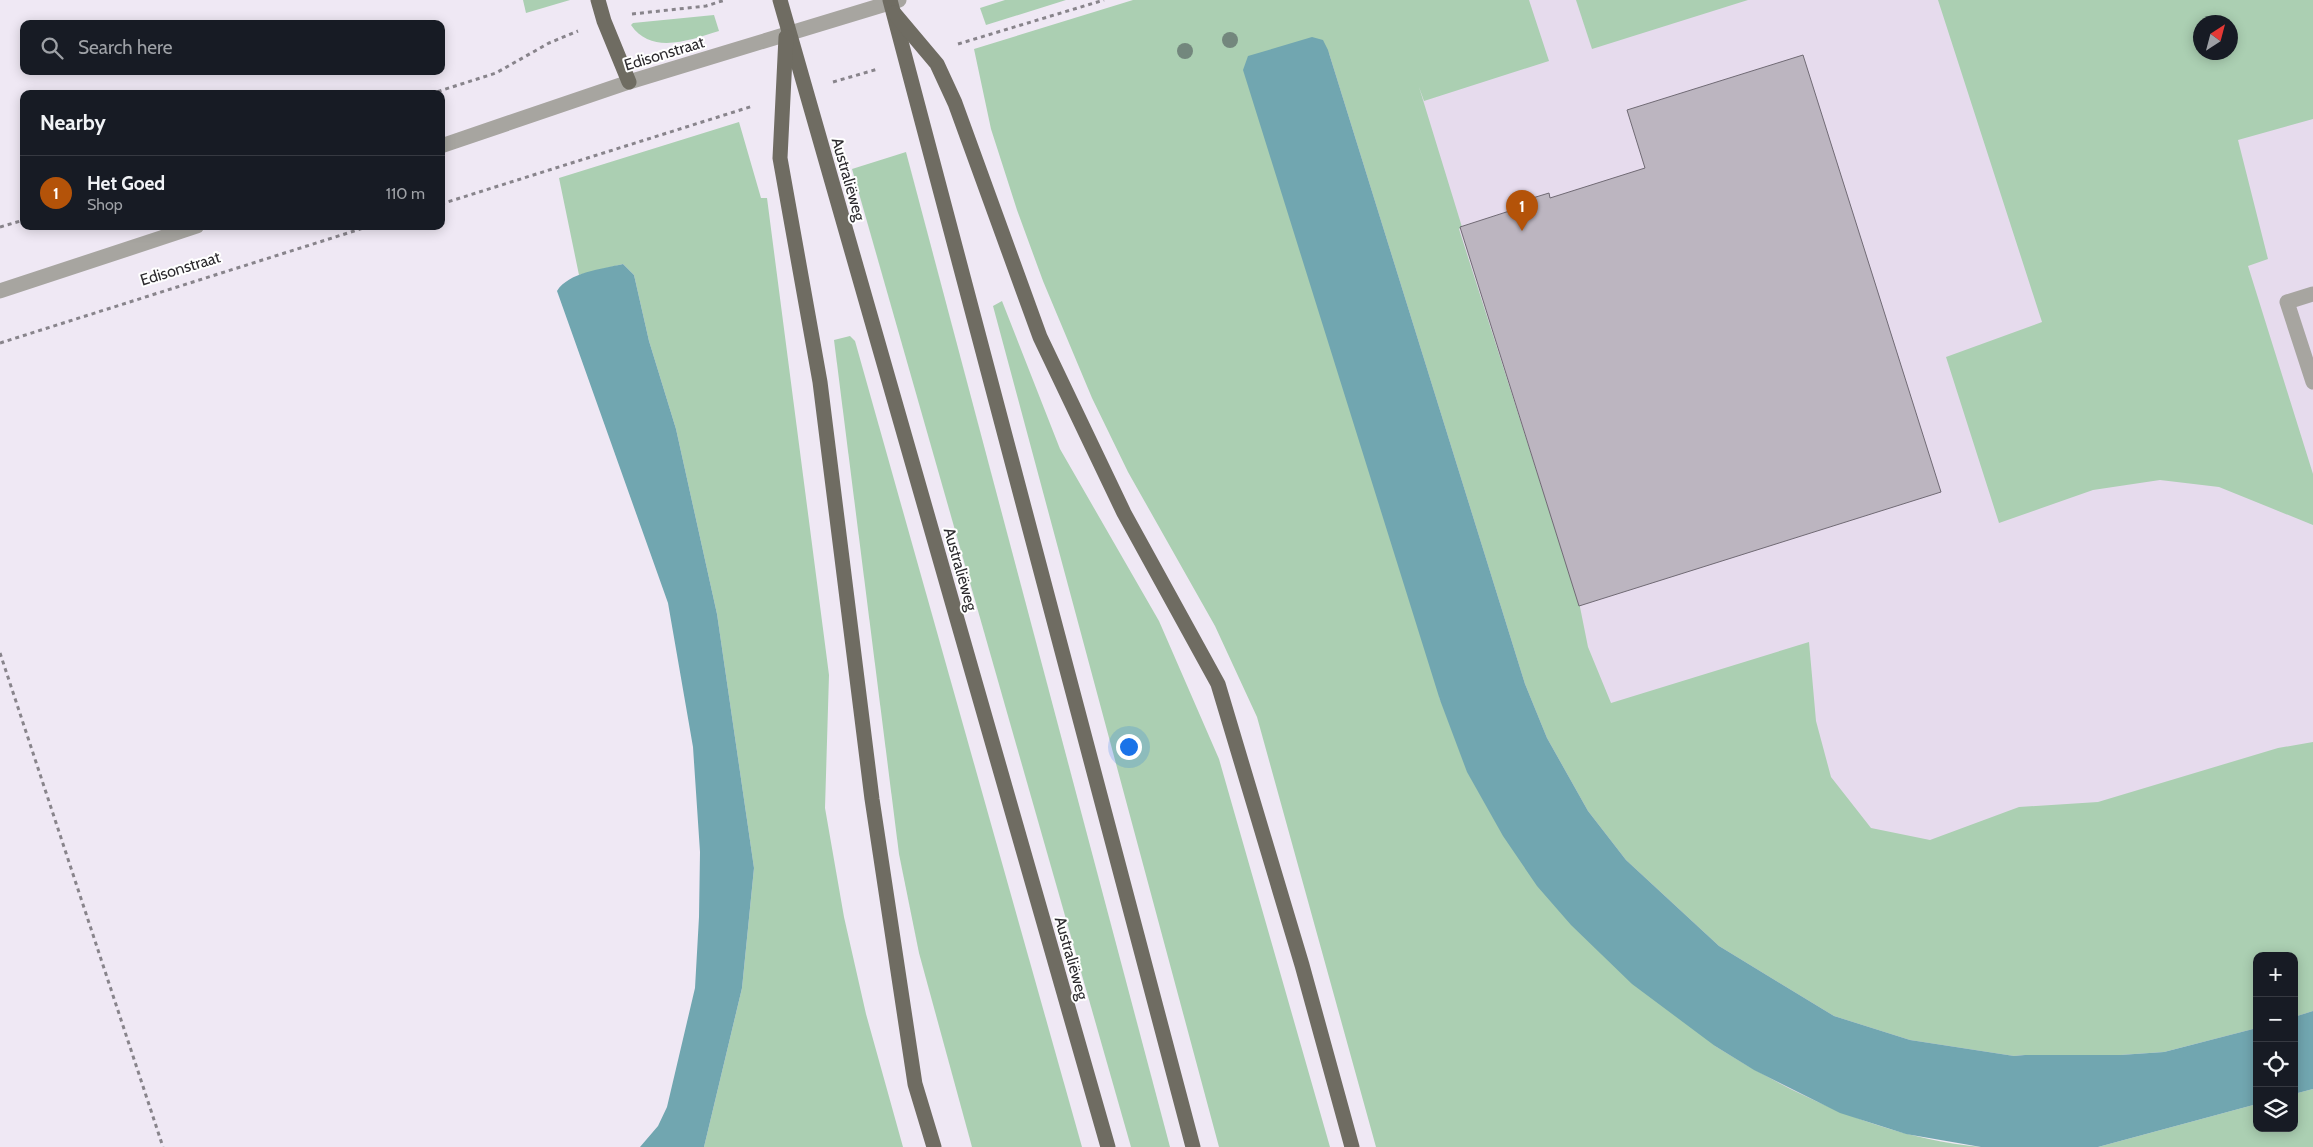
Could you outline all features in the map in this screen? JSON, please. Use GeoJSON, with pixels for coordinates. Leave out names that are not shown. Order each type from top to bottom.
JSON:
{"type":"FeatureCollection","features":[{"type":"Feature","properties":{"kind":"main road"},"geometry":{"type":"LineString","coordinates":[[598,0],[604,21],[629,82]]}},
{"type":"Feature","properties":{"kind":"main road","name":"Australiëweg"},"geometry":{"type":"LineString","coordinates":[[780,0],[1108,1147]]}},
{"type":"Feature","properties":{"kind":"main road"},"geometry":{"type":"LineString","coordinates":[[894,4],[937,64],[955,103],[1040,337],[1124,513],[1218,684],[1302,964],[1352,1147]]}},
{"type":"Feature","properties":{"kind":"main road"},"geometry":{"type":"LineString","coordinates":[[894,4],[921,114],[1193,1147]]}},
{"type":"Feature","properties":{"kind":"main road"},"geometry":{"type":"LineString","coordinates":[[786,25],[780,158],[820,382],[872,799],[915,1084],[934,1147]]}},
{"type":"Feature","properties":{"kind":"street","name":"Edisonstraat"},"geometry":{"type":"LineString","coordinates":[[445,145],[629,82],[894,4]]}},
{"type":"Feature","properties":{"kind":"street","name":"Edisonstraat"},"geometry":{"type":"LineString","coordinates":[[0,290],[185,230]]}},
{"type":"Feature","properties":{"kind":"street"},"geometry":{"type":"LineString","coordinates":[[2313,294],[2287,302],[2313,382]]}},
{"type":"Feature","properties":{"kind":"path"},"geometry":{"type":"LineString","coordinates":[[443,90],[496,73],[549,43],[604,21],[637,13],[706,6],[725,0]]}},
{"type":"Feature","properties":{"kind":"path"},"geometry":{"type":"LineString","coordinates":[[0,227],[20,221]]}},
{"type":"Feature","properties":{"kind":"path","name":"Edisonstraat"},"geometry":{"type":"LineString","coordinates":[[0,343],[357,230]]}},
{"type":"Feature","properties":{"kind":"path"},"geometry":{"type":"LineString","coordinates":[[0,653],[163,1147]]}},
{"type":"Feature","properties":{"kind":"shaded area"},"geometry":{"type":"Polygon","coordinates":[[[1181,0],[2313,0],[2313,1016],[2298,1021],[2298,952],[2253,952],[2253,1035],[1708,1117],[1181,0]]]}},
{"type":"Feature","properties":{"kind":"green space"},"geometry":{"type":"Polygon","coordinates":[[[523,0],[570,0],[526,13],[523,0]]]}},
{"type":"Feature","properties":{"kind":"green space"},"geometry":{"type":"Polygon","coordinates":[[[1005,0],[1066,0],[986,25],[980,8],[1005,0]]]}},
{"type":"Feature","properties":{"kind":"green space"},"geometry":{"type":"Polygon","coordinates":[[[1133,0],[1529,0],[1549,61],[1424,101],[1419,87],[1462,227],[1459,229],[1580,607],[1588,647],[1611,703],[1809,642],[1816,721],[1831,777],[1871,828],[1930,840],[2019,807],[2098,802],[2278,748],[2313,742],[2313,1011],[2298,1016],[2298,952],[2253,952],[2253,1029],[2164,1052],[2120,1055],[2014,1056],[1910,1040],[1834,1016],[1719,946],[1626,860],[1588,811],[1547,738],[1525,684],[1328,50],[1440,700],[1715,1046],[1746,1065],[1809,1098],[1876,1125],[1910,1135],[1981,1147],[1376,1147],[1257,717],[1215,626],[1128,472],[1092,398],[1043,281],[1017,210],[991,129],[974,49],[1133,0]]]}},
{"type":"Feature","properties":{"kind":"green space"},"geometry":{"type":"Polygon","coordinates":[[[1576,0],[1748,0],[1592,49],[1576,0]]]}},
{"type":"Feature","properties":{"kind":"green space"},"geometry":{"type":"Polygon","coordinates":[[[1938,0],[2313,0],[2313,119],[2238,140],[2268,259],[2248,266],[2313,474],[2313,525],[2219,487],[2160,480],[2093,490],[1999,523],[1946,357],[2042,322],[1938,0]]]}},
{"type":"Feature","properties":{"kind":"green space"},"geometry":{"type":"Polygon","coordinates":[[[714,15],[719,31],[673,43],[661,43],[650,40],[631,25],[633,23],[714,15]]]}},
{"type":"Feature","properties":{"kind":"green space"},"geometry":{"type":"Polygon","coordinates":[[[739,122],[761,198],[767,198],[829,675],[825,808],[844,917],[866,1014],[903,1147],[704,1147],[742,988],[754,868],[717,614],[676,429],[649,341],[634,275],[623,264],[579,275],[559,178],[739,122]]]}},
{"type":"Feature","properties":{"kind":"green space"},"geometry":{"type":"Polygon","coordinates":[[[906,152],[1170,1147],[1131,1147],[852,169],[906,152]]]}},
{"type":"Feature","properties":{"kind":"green space"},"geometry":{"type":"Polygon","coordinates":[[[1002,301],[1060,449],[1159,621],[1219,759],[1330,1147],[1219,1147],[993,306],[1002,301]]]}},
{"type":"Feature","properties":{"kind":"green space"},"geometry":{"type":"Polygon","coordinates":[[[850,336],[855,341],[1082,1147],[972,1147],[919,953],[899,854],[834,340],[850,336]]]}},
{"type":"Feature","properties":{"kind":"green space"},"geometry":{"type":"Polygon","coordinates":[[[2313,1089],[2313,1147],[2098,1147],[2253,1105],[2253,1132],[2298,1132],[2298,1093],[2313,1089]]]}},
{"type":"Feature","properties":{"kind":"water"},"geometry":{"type":"Polygon","coordinates":[[[1312,37],[1323,40],[1328,50],[1525,684],[1547,738],[1588,811],[1626,860],[1719,946],[1834,1016],[1910,1040],[2014,1056],[2120,1055],[2164,1052],[2253,1029],[2253,1105],[2098,1147],[1981,1147],[1906,1134],[1840,1113],[1754,1070],[1715,1046],[1632,984],[1571,925],[1537,886],[1503,836],[1467,772],[1440,700],[1243,70],[1248,56],[1312,37]]]}},
{"type":"Feature","properties":{"kind":"water"},"geometry":{"type":"Polygon","coordinates":[[[623,264],[634,275],[649,341],[676,429],[717,614],[754,868],[742,988],[704,1147],[640,1147],[658,1126],[667,1107],[695,988],[700,852],[693,747],[668,603],[557,291],[569,279],[578,275],[623,264]]]}},
{"type":"Feature","properties":{"kind":"water"},"geometry":{"type":"Polygon","coordinates":[[[2313,1011],[2313,1089],[2298,1093],[2298,1042],[2298,1016],[2313,1011]]]}},
{"type":"Feature","properties":{"kind":"building"},"geometry":{"type":"Polygon","coordinates":[[[1803,55],[1941,492],[1579,606],[1460,227],[1528,205],[1526,200],[1549,193],[1550,198],[1645,168],[1627,110],[1803,55]]]}},
{"type":"Feature","properties":{"kind":"place","name":"Het Goed"},"geometry":{"type":"Point","coordinates":[1522,231]}}]}
